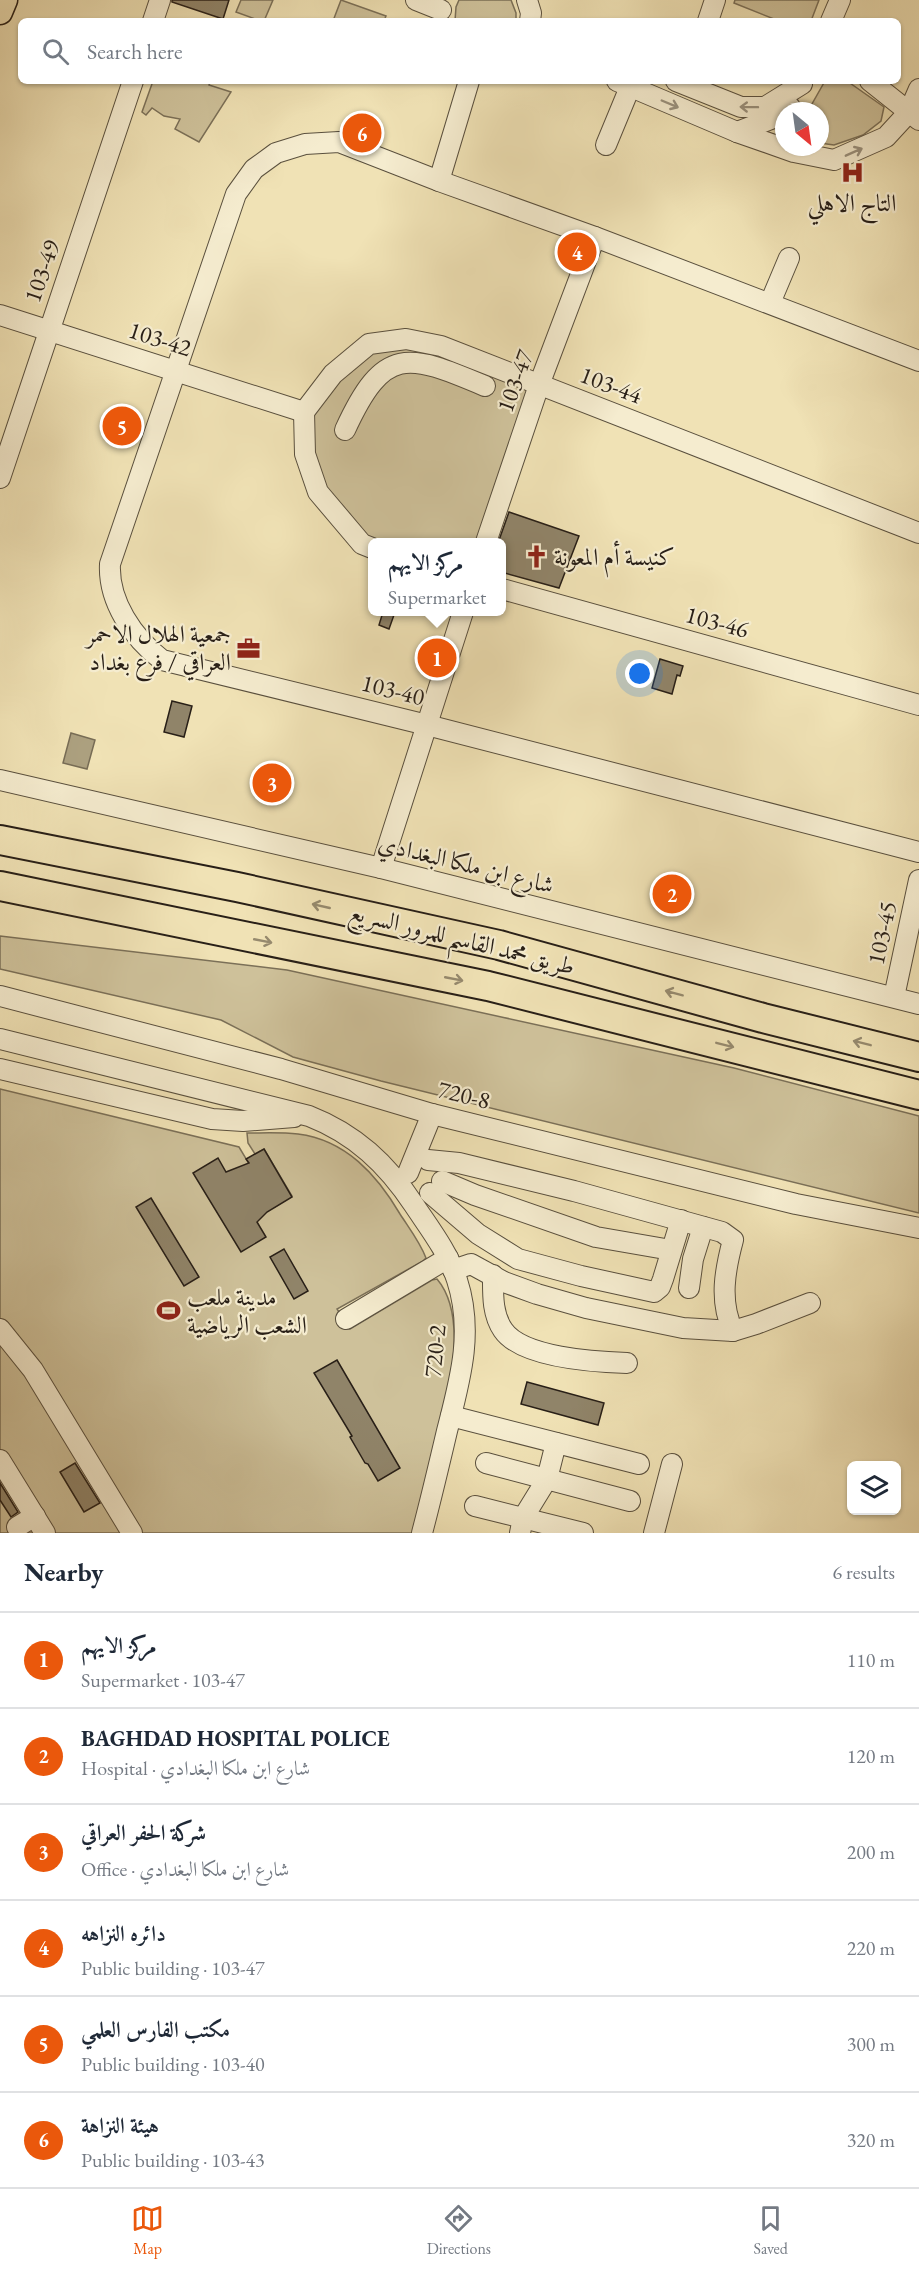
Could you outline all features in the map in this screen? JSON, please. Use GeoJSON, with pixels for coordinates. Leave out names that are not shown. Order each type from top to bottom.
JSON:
{"type":"FeatureCollection","features":[{"type":"Feature","properties":{"kind":"highway"},"geometry":{"type":"LineString","coordinates":[[0,821],[237,887]]}},
{"type":"Feature","properties":{"kind":"highway","name":"طريق محمد القاسم للمرور السريع"},"geometry":{"type":"LineString","coordinates":[[0,840],[237,887],[499,945],[763,1018],[919,1057]]}},
{"type":"Feature","properties":{"kind":"highway","name":"طريق محمد القاسم للمرور السريع"},"geometry":{"type":"LineString","coordinates":[[0,886],[488,986],[919,1095]]}},
{"type":"Feature","properties":{"kind":"highway"},"geometry":{"type":"LineString","coordinates":[[0,904],[231,934]]}},
{"type":"Feature","properties":{"kind":"main road"},"geometry":{"type":"LineString","coordinates":[[0,12],[4,0]]}},
{"type":"Feature","properties":{"kind":"street"},"geometry":{"type":"LineString","coordinates":[[154,18],[160,0]]}},
{"type":"Feature","properties":{"kind":"street"},"geometry":{"type":"LineString","coordinates":[[416,0],[442,10]]}},
{"type":"Feature","properties":{"kind":"street"},"geometry":{"type":"LineString","coordinates":[[527,0],[530,18]]}},
{"type":"Feature","properties":{"kind":"street"},"geometry":{"type":"LineString","coordinates":[[709,18],[715,0]]}},
{"type":"Feature","properties":{"kind":"street"},"geometry":{"type":"LineString","coordinates":[[832,18],[840,0]]}},
{"type":"Feature","properties":{"kind":"street","name":"103-49"},"geometry":{"type":"LineString","coordinates":[[0,478],[132,84]]}},
{"type":"Feature","properties":{"kind":"street"},"geometry":{"type":"LineString","coordinates":[[439,181],[468,84]]}},
{"type":"Feature","properties":{"kind":"street"},"geometry":{"type":"LineString","coordinates":[[606,145],[623,84],[737,132],[794,152],[834,160],[886,137],[914,116],[919,89]]}},
{"type":"Feature","properties":{"kind":"street"},"geometry":{"type":"LineString","coordinates":[[687,84],[741,107],[765,107],[800,84]]}},
{"type":"Feature","properties":{"kind":"street"},"geometry":{"type":"LineString","coordinates":[[737,132],[771,119],[794,104],[802,84]]}},
{"type":"Feature","properties":{"kind":"street"},"geometry":{"type":"LineString","coordinates":[[874,84],[914,116]]}},
{"type":"Feature","properties":{"kind":"street","name":"103-40"},"geometry":{"type":"LineString","coordinates":[[912,358],[339,142],[305,144],[276,153],[254,169],[236,194],[110,564],[109,579],[118,605],[149,650],[162,660],[427,725],[919,852]]}},
{"type":"Feature","properties":{"kind":"street","name":"103-47"},"geometry":{"type":"LineString","coordinates":[[488,538],[539,385],[595,237]]}},
{"type":"Feature","properties":{"kind":"street"},"geometry":{"type":"LineString","coordinates":[[770,303],[789,258]]}},
{"type":"Feature","properties":{"kind":"street","name":"103-42"},"geometry":{"type":"LineString","coordinates":[[0,315],[304,412]]}},
{"type":"Feature","properties":{"kind":"street","name":"103-44"},"geometry":{"type":"LineString","coordinates":[[304,412],[333,374],[369,344],[406,339],[441,346],[919,533]]}},
{"type":"Feature","properties":{"kind":"street"},"geometry":{"type":"LineString","coordinates":[[438,366],[441,346]]}},
{"type":"Feature","properties":{"kind":"street"},"geometry":{"type":"LineString","coordinates":[[345,430],[368,387],[387,368],[406,363],[438,366],[485,386]]}},
{"type":"Feature","properties":{"kind":"street"},"geometry":{"type":"LineString","coordinates":[[304,412],[305,454],[318,492],[362,544],[368,546]]}},
{"type":"Feature","properties":{"kind":"street","name":"103-46"},"geometry":{"type":"LineString","coordinates":[[506,591],[919,705]]}},
{"type":"Feature","properties":{"kind":"street"},"geometry":{"type":"LineString","coordinates":[[381,868],[462,616]]}},
{"type":"Feature","properties":{"kind":"street","name":"شارع ابن ملكا البغدادي"},"geometry":{"type":"LineString","coordinates":[[0,780],[381,868],[919,1004]]}},
{"type":"Feature","properties":{"kind":"street","name":"103-45"},"geometry":{"type":"LineString","coordinates":[[894,998],[919,880]]}},
{"type":"Feature","properties":{"kind":"street","name":"720-8"},"geometry":{"type":"LineString","coordinates":[[0,996],[281,1069],[432,1114],[796,1204],[919,1228]]}},
{"type":"Feature","properties":{"kind":"street"},"geometry":{"type":"LineString","coordinates":[[0,1039],[312,1117],[359,1142],[405,1179],[432,1114]]}},
{"type":"Feature","properties":{"kind":"street"},"geometry":{"type":"LineString","coordinates":[[0,1069],[212,1119],[243,1121],[312,1117]]}},
{"type":"Feature","properties":{"kind":"street"},"geometry":{"type":"LineString","coordinates":[[428,1160],[470,1166],[574,1191],[722,1232],[733,1240],[726,1267],[724,1295],[725,1310],[733,1331]]}},
{"type":"Feature","properties":{"kind":"street","name":"720-2"},"geometry":{"type":"LineString","coordinates":[[405,1179],[451,1264],[461,1292],[466,1336],[464,1358],[422,1533]]}},
{"type":"Feature","properties":{"kind":"street"},"geometry":{"type":"LineString","coordinates":[[672,1250],[596,1237],[475,1195],[436,1187],[491,1243],[518,1259],[654,1292],[660,1287],[672,1250],[681,1220]]}},
{"type":"Feature","properties":{"kind":"street"},"geometry":{"type":"LineString","coordinates":[[689,1288],[693,1259],[704,1227]]}},
{"type":"Feature","properties":{"kind":"street"},"geometry":{"type":"LineString","coordinates":[[346,1319],[451,1264],[471,1264],[524,1289],[586,1308],[648,1322],[710,1331],[733,1331],[810,1303]]}},
{"type":"Feature","properties":{"kind":"street"},"geometry":{"type":"LineString","coordinates":[[524,1289],[534,1264]]}},
{"type":"Feature","properties":{"kind":"street"},"geometry":{"type":"LineString","coordinates":[[493,1275],[496,1317],[503,1331],[514,1341],[536,1351],[598,1362],[627,1363]]}},
{"type":"Feature","properties":{"kind":"street"},"geometry":{"type":"LineString","coordinates":[[0,1329],[33,1370],[132,1533]]}},
{"type":"Feature","properties":{"kind":"street"},"geometry":{"type":"LineString","coordinates":[[0,1351],[24,1358]]}},
{"type":"Feature","properties":{"kind":"street"},"geometry":{"type":"LineString","coordinates":[[451,1416],[639,1464]]}},
{"type":"Feature","properties":{"kind":"street"},"geometry":{"type":"LineString","coordinates":[[522,1525],[547,1479],[556,1443]]}},
{"type":"Feature","properties":{"kind":"street"},"geometry":{"type":"LineString","coordinates":[[0,1460],[40,1525],[17,1527]]}},
{"type":"Feature","properties":{"kind":"street"},"geometry":{"type":"LineString","coordinates":[[486,1463],[630,1501]]}},
{"type":"Feature","properties":{"kind":"street"},"geometry":{"type":"LineString","coordinates":[[654,1533],[672,1464]]}},
{"type":"Feature","properties":{"kind":"street"},"geometry":{"type":"LineString","coordinates":[[475,1506],[522,1525],[583,1533]]}},
{"type":"Feature","properties":{"kind":"shaded area"},"geometry":{"type":"Polygon","coordinates":[[[241,0],[273,0],[265,18],[253,18],[236,12],[241,0]]]}},
{"type":"Feature","properties":{"kind":"shaded area"},"geometry":{"type":"Polygon","coordinates":[[[341,0],[386,16],[385,18],[334,18],[341,0]]]}},
{"type":"Feature","properties":{"kind":"shaded area"},"geometry":{"type":"Polygon","coordinates":[[[459,0],[511,0],[516,18],[455,18],[459,0]]]}},
{"type":"Feature","properties":{"kind":"shaded area"},"geometry":{"type":"Polygon","coordinates":[[[735,0],[819,0],[812,18],[772,18],[734,3],[735,0]]]}},
{"type":"Feature","properties":{"kind":"shaded area"},"geometry":{"type":"Polygon","coordinates":[[[152,84],[209,84],[231,92],[199,142],[175,129],[180,119],[164,116],[152,108],[146,115],[142,112],[152,84]]]}},
{"type":"Feature","properties":{"kind":"shaded area"},"geometry":{"type":"Polygon","coordinates":[[[823,84],[851,84],[884,107],[881,121],[863,135],[834,145],[829,144],[829,102],[813,102],[823,84]]]}},
{"type":"Feature","properties":{"kind":"shaded area"},"geometry":{"type":"Polygon","coordinates":[[[362,341],[441,346],[539,385],[482,538],[368,538],[318,492],[304,412],[362,341]]]}},
{"type":"Feature","properties":{"kind":"shaded area"},"geometry":{"type":"Polygon","coordinates":[[[71,733],[95,740],[87,769],[63,763],[71,733]]]}},
{"type":"Feature","properties":{"kind":"shaded area"},"geometry":{"type":"Polygon","coordinates":[[[0,936],[287,970],[734,1068],[919,1116],[919,1213],[381,1081],[293,1057],[221,1020],[0,969],[0,936]]]}},
{"type":"Feature","properties":{"kind":"shaded area","name":"مدينة ملعب الشعب الرياضية"},"geometry":{"type":"Polygon","coordinates":[[[0,1089],[239,1147],[275,1207],[292,1196],[264,1149],[255,1154],[248,1143],[247,1133],[292,1133],[315,1138],[345,1152],[370,1173],[391,1200],[418,1241],[426,1258],[337,1309],[350,1329],[437,1279],[447,1296],[453,1316],[453,1362],[450,1385],[416,1533],[0,1533],[0,1089]]]}},
{"type":"Feature","properties":{"kind":"building"},"geometry":{"type":"Polygon","coordinates":[[[172,0],[229,0],[223,18],[172,2],[172,0]]]}},
{"type":"Feature","properties":{"kind":"building","name":"كنيسة أم المعونة"},"geometry":{"type":"Polygon","coordinates":[[[509,512],[579,536],[559,588],[506,573],[506,538],[500,538],[509,512]]]}},
{"type":"Feature","properties":{"kind":"building"},"geometry":{"type":"Polygon","coordinates":[[[382,616],[394,616],[389,629],[379,625],[382,616]]]}},
{"type":"Feature","properties":{"kind":"building"},"geometry":{"type":"Polygon","coordinates":[[[660,659],[683,666],[680,676],[677,675],[672,694],[652,688],[660,659]]]}},
{"type":"Feature","properties":{"kind":"building"},"geometry":{"type":"Polygon","coordinates":[[[172,701],[192,706],[184,737],[164,732],[172,701]]]}},
{"type":"Feature","properties":{"kind":"building"},"geometry":{"type":"Polygon","coordinates":[[[264,1149],[292,1197],[267,1212],[257,1222],[266,1237],[241,1252],[193,1173],[218,1158],[226,1172],[249,1163],[246,1159],[264,1149]]]}},
{"type":"Feature","properties":{"kind":"building"},"geometry":{"type":"Polygon","coordinates":[[[151,1198],[199,1277],[184,1286],[136,1207],[151,1198]]]}},
{"type":"Feature","properties":{"kind":"building"},"geometry":{"type":"Polygon","coordinates":[[[284,1249],[308,1291],[294,1299],[270,1257],[284,1249]]]}},
{"type":"Feature","properties":{"kind":"building"},"geometry":{"type":"Polygon","coordinates":[[[337,1360],[400,1468],[378,1481],[368,1464],[365,1463],[350,1437],[352,1436],[314,1373],[337,1360]]]}},
{"type":"Feature","properties":{"kind":"building"},"geometry":{"type":"Polygon","coordinates":[[[527,1382],[604,1403],[598,1425],[521,1404],[527,1382]]]}},
{"type":"Feature","properties":{"kind":"building"},"geometry":{"type":"Polygon","coordinates":[[[75,1463],[100,1503],[84,1512],[60,1472],[75,1463]]]}},
{"type":"Feature","properties":{"kind":"building"},"geometry":{"type":"Polygon","coordinates":[[[0,1483],[18,1512],[11,1517],[0,1500],[0,1483]]]}},
{"type":"Feature","properties":{"kind":"place","name":"هيئة النزاهة"},"geometry":{"type":"Point","coordinates":[362,133]}},
{"type":"Feature","properties":{"kind":"place","name":"التاج الاهلي"},"geometry":{"type":"Point","coordinates":[852,173]}},
{"type":"Feature","properties":{"kind":"place","name":"دائره النزاهه"},"geometry":{"type":"Point","coordinates":[577,252]}},
{"type":"Feature","properties":{"kind":"place","name":"مكتب الفارس العلمي"},"geometry":{"type":"Point","coordinates":[122,426]}},
{"type":"Feature","properties":{"kind":"place","name":"كنيسة أم المعونة"},"geometry":{"type":"Point","coordinates":[536,557]}},
{"type":"Feature","properties":{"kind":"place","name":"جمعية الهلال الاحمر العراقي / فرع بغداد"},"geometry":{"type":"Point","coordinates":[249,648]}},
{"type":"Feature","properties":{"kind":"place","name":"مركز الايهم"},"geometry":{"type":"Point","coordinates":[437,658]}},
{"type":"Feature","properties":{"kind":"place","name":"شركة الحفر العراقي"},"geometry":{"type":"Point","coordinates":[272,783]}},
{"type":"Feature","properties":{"kind":"place","name":"BAGHDAD HOSPITAL POLICE"},"geometry":{"type":"Point","coordinates":[672,894]}},
{"type":"Feature","properties":{"kind":"place","name":"مدينة ملعب الشعب الرياضية"},"geometry":{"type":"Point","coordinates":[169,1311]}}]}
